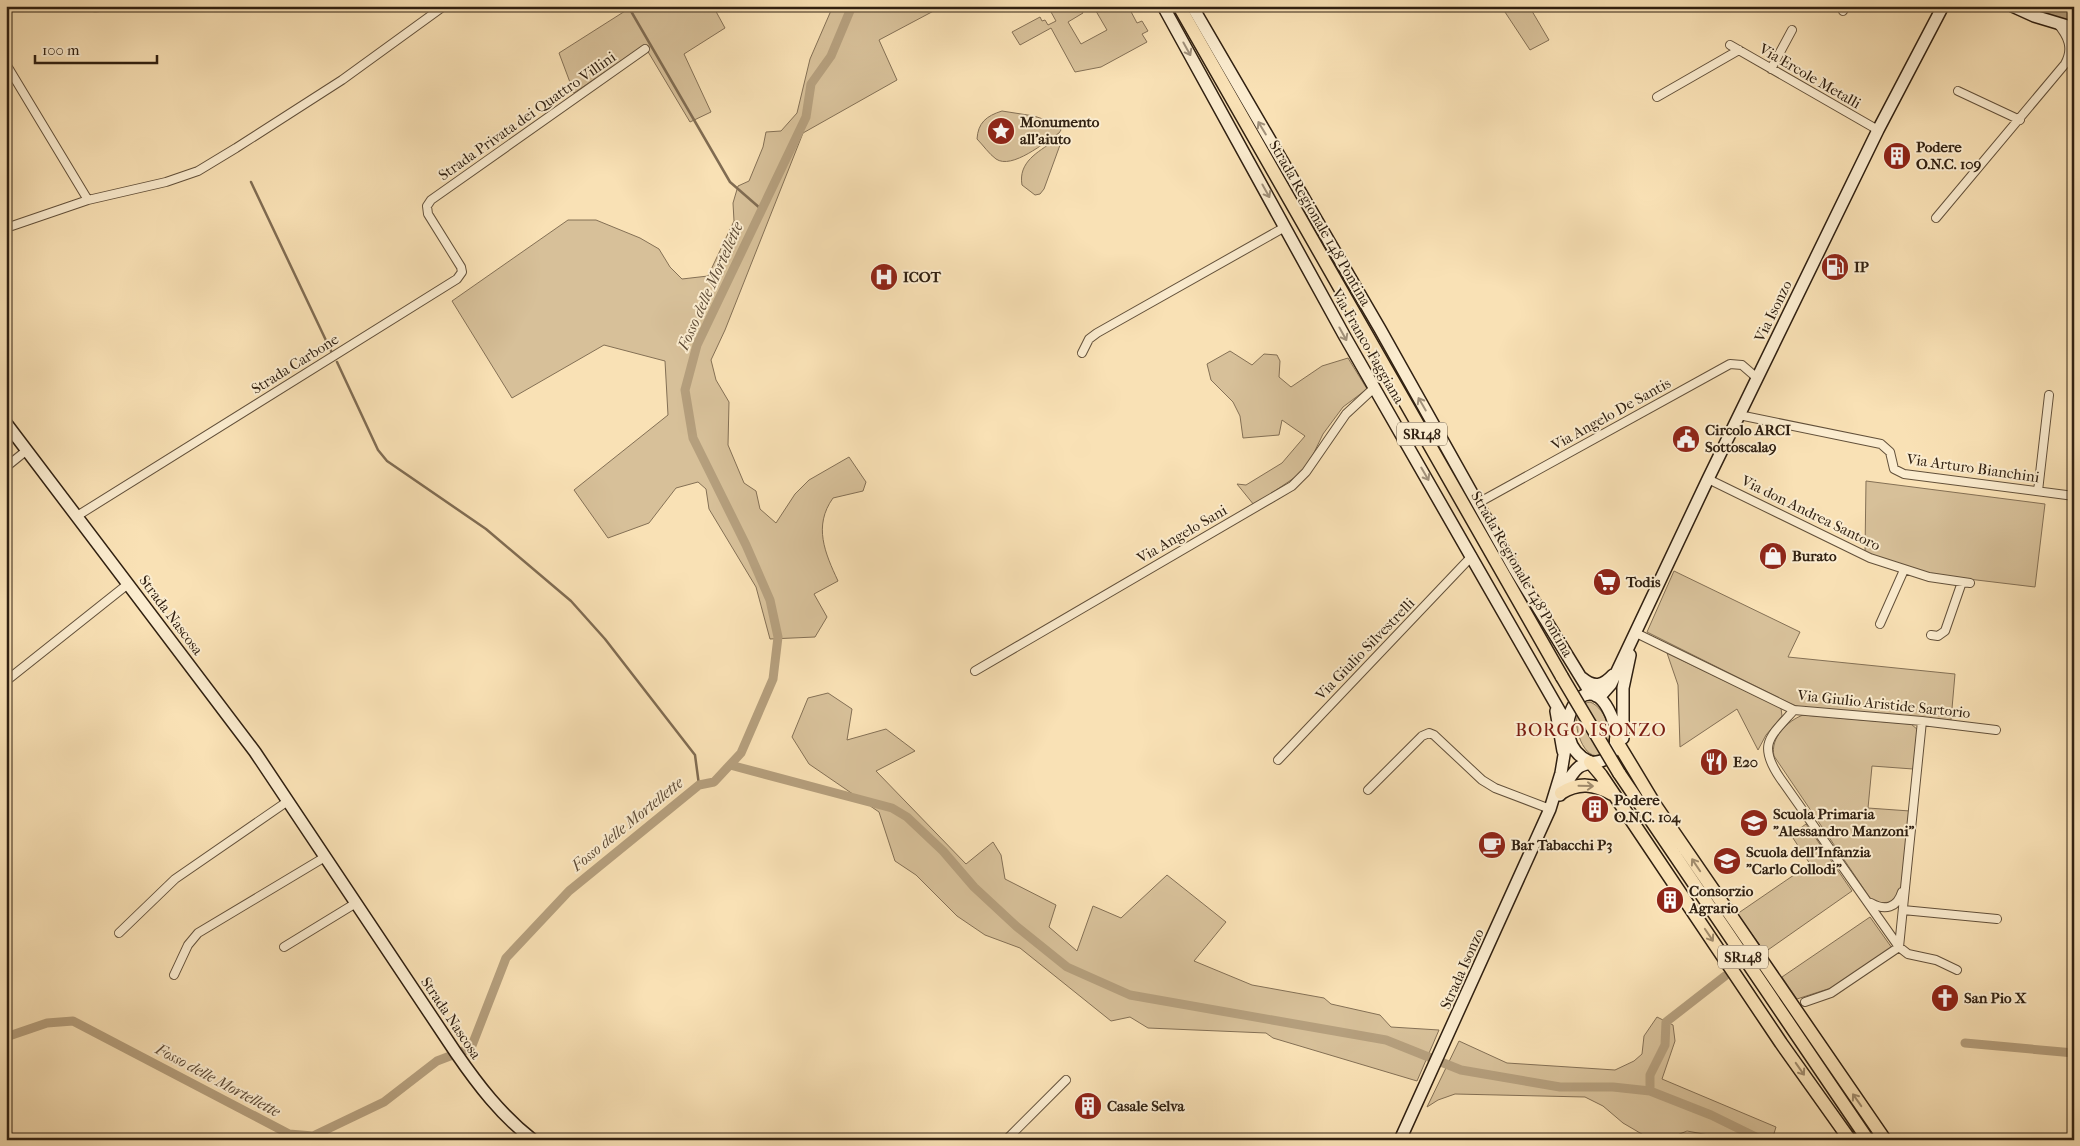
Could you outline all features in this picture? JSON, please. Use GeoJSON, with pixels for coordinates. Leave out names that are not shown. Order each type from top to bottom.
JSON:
{"type":"FeatureCollection","features":[{"type":"Feature","properties":{"kind":"main road","name":"Strada Regionale 148 Pontina"},"geometry":{"type":"LineString","coordinates":[[1178,6],[1562,677],[1619,773],[1868,1140]]}},
{"type":"Feature","properties":{"kind":"main road"},"geometry":{"type":"LineString","coordinates":[[1616,740],[1657,808],[1885,1140]]}},
{"type":"Feature","properties":{"kind":"main road"},"geometry":{"type":"LineString","coordinates":[[1590,762],[1601,775],[1612,794],[1850,1140]]}},
{"type":"Feature","properties":{"kind":"main road"},"geometry":{"type":"LineString","coordinates":[[1561,793],[1575,786],[1584,785],[1598,787],[1612,794]]}},
{"type":"Feature","properties":{"kind":"main road"},"geometry":{"type":"LineString","coordinates":[[1792,1006],[1805,1002]]}},
{"type":"Feature","properties":{"kind":"street"},"geometry":{"type":"LineString","coordinates":[[6,228],[88,200],[166,182],[204,168],[342,80],[444,6]]}},
{"type":"Feature","properties":{"kind":"street","name":"Via Franco Faggiana"},"geometry":{"type":"LineString","coordinates":[[1163,6],[1374,388],[1472,556],[1568,728]]}},
{"type":"Feature","properties":{"kind":"street"},"geometry":{"type":"LineString","coordinates":[[1192,6],[1375,321],[1515,570],[1578,674],[1593,695],[1604,703],[1610,713],[1616,740],[1611,755],[1603,761],[1590,762],[1575,771],[1550,809]]}},
{"type":"Feature","properties":{"kind":"street","name":"Via Isonzo"},"geometry":{"type":"LineString","coordinates":[[1620,675],[1636,633],[1708,479],[1878,130],[1942,6]]}},
{"type":"Feature","properties":{"kind":"street"},"geometry":{"type":"LineString","coordinates":[[2012,6],[2074,28]]}},
{"type":"Feature","properties":{"kind":"street"},"geometry":{"type":"LineString","coordinates":[[1936,218],[2020,120],[2067,61],[2070,48],[2068,39],[2057,23]]}},
{"type":"Feature","properties":{"kind":"street"},"geometry":{"type":"LineString","coordinates":[[1771,69],[1792,30]]}},
{"type":"Feature","properties":{"kind":"street","name":"Via Ercole Metalli"},"geometry":{"type":"LineString","coordinates":[[1730,45],[1878,130]]}},
{"type":"Feature","properties":{"kind":"street","name":"Strada Privata dei Quattro Villini"},"geometry":{"type":"LineString","coordinates":[[427,206],[433,198],[645,49]]}},
{"type":"Feature","properties":{"kind":"street"},"geometry":{"type":"LineString","coordinates":[[1657,96],[1739,50]]}},
{"type":"Feature","properties":{"kind":"street"},"geometry":{"type":"LineString","coordinates":[[6,64],[88,200]]}},
{"type":"Feature","properties":{"kind":"street"},"geometry":{"type":"LineString","coordinates":[[1958,91],[2020,120]]}},
{"type":"Feature","properties":{"kind":"street","name":"Strada Carbone"},"geometry":{"type":"LineString","coordinates":[[77,516],[460,277],[461,267],[430,216],[427,206]]}},
{"type":"Feature","properties":{"kind":"street"},"geometry":{"type":"LineString","coordinates":[[1082,353],[1089,339],[1097,333],[1285,227]]}},
{"type":"Feature","properties":{"kind":"street","name":"Via Angelo De Santis"},"geometry":{"type":"LineString","coordinates":[[1478,503],[1730,364],[1742,365],[1757,378]]}},
{"type":"Feature","properties":{"kind":"street","name":"Via Angelo Sani"},"geometry":{"type":"LineString","coordinates":[[975,671],[1294,484],[1306,472],[1346,414],[1374,388]]}},
{"type":"Feature","properties":{"kind":"street"},"geometry":{"type":"LineString","coordinates":[[2038,491],[2049,396]]}},
{"type":"Feature","properties":{"kind":"street","name":"Via Arturo Bianchini"},"geometry":{"type":"LineString","coordinates":[[1739,415],[1881,444],[1890,452],[1894,469],[1904,474],[2074,496]]}},
{"type":"Feature","properties":{"kind":"street","name":"Strada Nascosa"},"geometry":{"type":"LineString","coordinates":[[6,423],[255,752],[460,1059],[495,1105],[533,1140]]}},
{"type":"Feature","properties":{"kind":"street"},"geometry":{"type":"LineString","coordinates":[[6,467],[27,450]]}},
{"type":"Feature","properties":{"kind":"street","name":"Via don Andrea Santoro"},"geometry":{"type":"LineString","coordinates":[[1708,479],[1860,553],[1904,570],[1937,579],[1966,583],[1945,631],[1938,636],[1931,636]]}},
{"type":"Feature","properties":{"kind":"street","name":"Via Giulio Silvestrelli"},"geometry":{"type":"LineString","coordinates":[[1278,760],[1472,556]]}},
{"type":"Feature","properties":{"kind":"street"},"geometry":{"type":"LineString","coordinates":[[1880,624],[1904,570]]}},
{"type":"Feature","properties":{"kind":"street"},"geometry":{"type":"LineString","coordinates":[[6,682],[128,584]]}},
{"type":"Feature","properties":{"kind":"street","name":"Via Giulio Aristide Sartorio"},"geometry":{"type":"LineString","coordinates":[[1636,633],[1794,710],[1922,720],[1996,730]]}},
{"type":"Feature","properties":{"kind":"street"},"geometry":{"type":"LineString","coordinates":[[1578,674],[1592,684],[1599,685],[1620,675]]}},
{"type":"Feature","properties":{"kind":"street"},"geometry":{"type":"LineString","coordinates":[[1550,809],[1564,756],[1570,714],[1577,700],[1583,695],[1593,695],[1606,691],[1620,675]]}},
{"type":"Feature","properties":{"kind":"street"},"geometry":{"type":"LineString","coordinates":[[1610,713],[1620,675]]}},
{"type":"Feature","properties":{"kind":"street"},"geometry":{"type":"LineString","coordinates":[[1620,675],[1625,755]]}},
{"type":"Feature","properties":{"kind":"street"},"geometry":{"type":"LineString","coordinates":[[1551,695],[1559,720],[1564,756]]}},
{"type":"Feature","properties":{"kind":"street"},"geometry":{"type":"LineString","coordinates":[[1794,710],[1769,741],[1767,749],[1770,761],[1784,784],[1899,947],[1908,954],[1936,960],[1956,970]]}},
{"type":"Feature","properties":{"kind":"street"},"geometry":{"type":"LineString","coordinates":[[1805,1002],[1831,993],[1899,947],[1922,720]]}},
{"type":"Feature","properties":{"kind":"street"},"geometry":{"type":"LineString","coordinates":[[1568,728],[1576,750],[1583,758],[1590,762]]}},
{"type":"Feature","properties":{"kind":"street"},"geometry":{"type":"LineString","coordinates":[[1368,790],[1422,736],[1429,733],[1434,735],[1468,769],[1485,782],[1550,809]]}},
{"type":"Feature","properties":{"kind":"street"},"geometry":{"type":"LineString","coordinates":[[119,933],[175,879],[288,800]]}},
{"type":"Feature","properties":{"kind":"street","name":"Strada Isonzo"},"geometry":{"type":"LineString","coordinates":[[1400,1140],[1550,809]]}},
{"type":"Feature","properties":{"kind":"street"},"geometry":{"type":"LineString","coordinates":[[174,975],[188,944],[198,933],[326,857]]}},
{"type":"Feature","properties":{"kind":"street"},"geometry":{"type":"LineString","coordinates":[[1869,902],[1881,908],[1893,906],[1900,898],[1906,879]]}},
{"type":"Feature","properties":{"kind":"street"},"geometry":{"type":"LineString","coordinates":[[284,947],[356,903]]}},
{"type":"Feature","properties":{"kind":"street"},"geometry":{"type":"LineString","coordinates":[[1903,910],[1997,919]]}},
{"type":"Feature","properties":{"kind":"street"},"geometry":{"type":"LineString","coordinates":[[1006,1140],[1066,1080]]}},
{"type":"Feature","properties":{"kind":"shaded area"},"geometry":{"type":"Polygon","coordinates":[[[633,6],[713,6],[725,28],[684,54],[711,112],[690,122],[644,45],[574,93],[559,53],[633,6]]]}},
{"type":"Feature","properties":{"kind":"shaded area"},"geometry":{"type":"Polygon","coordinates":[[[833,6],[943,6],[879,40],[897,80],[803,133],[725,330],[711,360],[716,380],[729,402],[728,445],[744,483],[756,491],[760,509],[776,523],[795,494],[809,480],[849,457],[866,482],[863,491],[833,498],[827,508],[822,529],[823,540],[825,550],[838,581],[814,594],[827,617],[815,637],[770,639],[756,587],[709,509],[706,489],[698,482],[676,488],[649,523],[608,538],[574,490],[668,415],[665,361],[604,345],[512,398],[452,301],[568,220],[596,220],[640,238],[659,249],[670,267],[682,279],[708,276],[734,221],[733,203],[738,186],[749,181],[763,147],[766,132],[781,131],[797,113],[810,59],[833,6]]]}},
{"type":"Feature","properties":{"kind":"shaded area"},"geometry":{"type":"Polygon","coordinates":[[[1061,6],[1086,6],[1081,9],[1083,13],[1068,22],[1081,44],[1107,30],[1093,6],[1128,6],[1137,23],[1142,21],[1148,31],[1142,34],[1147,42],[1101,67],[1075,72],[1051,28],[1020,45],[1012,32],[1040,17],[1048,25],[1056,21],[1051,12],[1061,6]]]}},
{"type":"Feature","properties":{"kind":"shaded area"},"geometry":{"type":"Polygon","coordinates":[[[1501,6],[1529,6],[1549,40],[1530,50],[1501,6]]]}},
{"type":"Feature","properties":{"kind":"shaded area"},"geometry":{"type":"Polygon","coordinates":[[[1002,111],[1034,116],[1058,124],[1061,130],[1028,154],[1011,161],[996,159],[977,139],[981,124],[991,115],[1002,111]]]}},
{"type":"Feature","properties":{"kind":"shaded area"},"geometry":{"type":"Polygon","coordinates":[[[1054,141],[1058,141],[1060,145],[1044,189],[1040,194],[1035,195],[1022,185],[1023,170],[1030,158],[1054,141]]]}},
{"type":"Feature","properties":{"kind":"shaded area"},"geometry":{"type":"Polygon","coordinates":[[[1230,351],[1252,365],[1264,354],[1277,355],[1280,361],[1279,377],[1291,387],[1322,366],[1348,358],[1367,389],[1343,407],[1323,434],[1309,463],[1297,476],[1254,505],[1237,484],[1246,485],[1282,463],[1305,436],[1282,420],[1279,435],[1243,438],[1240,416],[1233,402],[1211,380],[1207,364],[1230,351]]]}},
{"type":"Feature","properties":{"kind":"shaded area"},"geometry":{"type":"Polygon","coordinates":[[[1866,481],[2045,504],[2035,587],[1935,575],[1865,553],[1866,481]]]}},
{"type":"Feature","properties":{"kind":"shaded area"},"geometry":{"type":"Polygon","coordinates":[[[1674,571],[1800,632],[1788,657],[1955,674],[1951,720],[1810,710],[1793,705],[1647,632],[1674,571]]]}},
{"type":"Feature","properties":{"kind":"shaded area"},"geometry":{"type":"Polygon","coordinates":[[[1667,653],[1781,708],[1782,716],[1766,735],[1758,750],[1737,709],[1680,747],[1678,685],[1667,653]]]}},
{"type":"Feature","properties":{"kind":"shaded area"},"geometry":{"type":"Polygon","coordinates":[[[828,693],[852,709],[847,740],[886,729],[915,751],[876,771],[966,864],[993,842],[1001,855],[1005,879],[1056,905],[1049,927],[1077,951],[1093,906],[1121,918],[1167,875],[1226,922],[1194,961],[1252,985],[1324,998],[1331,1004],[1380,1015],[1391,1027],[1439,1030],[1417,1081],[1273,1038],[1266,1033],[1148,1028],[1130,1017],[1111,1021],[1020,948],[985,935],[957,916],[916,875],[895,861],[879,812],[809,764],[792,737],[808,698],[828,693]]]}},
{"type":"Feature","properties":{"kind":"shaded area"},"geometry":{"type":"Polygon","coordinates":[[[1590,702],[1601,711],[1608,726],[1609,734],[1609,742],[1606,749],[1601,754],[1594,755],[1587,751],[1582,744],[1578,734],[1577,723],[1578,713],[1582,706],[1590,702]]]}},
{"type":"Feature","properties":{"kind":"shaded area"},"geometry":{"type":"Polygon","coordinates":[[[1803,715],[1911,724],[1918,730],[1913,769],[1872,766],[1868,808],[1910,811],[1901,890],[1892,902],[1878,903],[1870,898],[1774,756],[1773,749],[1781,731],[1791,721],[1803,715]]]}},
{"type":"Feature","properties":{"kind":"shaded area"},"geometry":{"type":"Polygon","coordinates":[[[1806,824],[1852,891],[1765,952],[1737,914],[1810,864],[1791,835],[1806,824]]]}},
{"type":"Feature","properties":{"kind":"shaded area"},"geometry":{"type":"Polygon","coordinates":[[[1870,917],[1892,948],[1831,988],[1797,999],[1782,977],[1870,917]]]}},
{"type":"Feature","properties":{"kind":"shaded area"},"geometry":{"type":"Polygon","coordinates":[[[1657,1017],[1673,1025],[1675,1041],[1662,1079],[1776,1127],[1772,1140],[1736,1140],[1687,1131],[1665,1140],[1652,1140],[1623,1123],[1603,1106],[1585,1097],[1455,1094],[1438,1100],[1427,1107],[1459,1041],[1507,1063],[1615,1070],[1634,1061],[1642,1054],[1644,1036],[1657,1017]]]}},
{"type":"Feature","properties":{"kind":"waterway"},"geometry":{"type":"LineString","coordinates":[[89,6],[95,8],[111,6]]}},
{"type":"Feature","properties":{"kind":"waterway"},"geometry":{"type":"LineString","coordinates":[[628,6],[730,182],[761,209]]}},
{"type":"Feature","properties":{"kind":"waterway","name":"Fosso delle Mortellette"},"geometry":{"type":"LineString","coordinates":[[6,1037],[47,1023],[73,1021],[289,1134],[313,1136],[384,1102],[437,1061],[471,1048],[506,958],[569,891],[699,785],[714,782],[741,753],[773,679],[778,637],[770,600],[746,545],[693,438],[685,390],[697,345],[806,117],[811,84],[831,56],[852,6]]}},
{"type":"Feature","properties":{"kind":"waterway"},"geometry":{"type":"LineString","coordinates":[[2039,6],[2057,15],[2074,19]]}},
{"type":"Feature","properties":{"kind":"waterway"},"geometry":{"type":"LineString","coordinates":[[251,182],[331,351]]}},
{"type":"Feature","properties":{"kind":"waterway"},"geometry":{"type":"LineString","coordinates":[[337,362],[378,450],[387,461],[486,529],[571,601],[605,639],[695,755],[699,785]]}},
{"type":"Feature","properties":{"kind":"waterway"},"geometry":{"type":"LineString","coordinates":[[730,765],[892,808],[907,817],[943,851],[974,887],[1016,926],[1067,967],[1130,995],[1386,1040],[1461,1070],[1560,1087],[1613,1087],[1650,1091],[1711,1115],[1762,1140]]}},
{"type":"Feature","properties":{"kind":"waterway"},"geometry":{"type":"LineString","coordinates":[[1650,1091],[1650,1075],[1665,1045],[1666,1022],[1725,976]]}},
{"type":"Feature","properties":{"kind":"waterway"},"geometry":{"type":"LineString","coordinates":[[1965,1043],[2074,1053]]}},
{"type":"Feature","properties":{"kind":"place","name":"Monumento all'aiuto"},"geometry":{"type":"Point","coordinates":[1001,131]}},
{"type":"Feature","properties":{"kind":"place","name":"Podere O.N.C. 109"},"geometry":{"type":"Point","coordinates":[1897,156]}},
{"type":"Feature","properties":{"kind":"place","name":"IP"},"geometry":{"type":"Point","coordinates":[1835,267]}},
{"type":"Feature","properties":{"kind":"place","name":"ICOT"},"geometry":{"type":"Point","coordinates":[884,277]}},
{"type":"Feature","properties":{"kind":"place","name":"Circolo ARCI Sottoscala9"},"geometry":{"type":"Point","coordinates":[1686,439]}},
{"type":"Feature","properties":{"kind":"place","name":"Burato"},"geometry":{"type":"Point","coordinates":[1773,556]}},
{"type":"Feature","properties":{"kind":"place","name":"Todis"},"geometry":{"type":"Point","coordinates":[1607,582]}},
{"type":"Feature","properties":{"kind":"place","name":"E20"},"geometry":{"type":"Point","coordinates":[1714,762]}},
{"type":"Feature","properties":{"kind":"place","name":"Podere O.N.C. 104"},"geometry":{"type":"Point","coordinates":[1595,809]}},
{"type":"Feature","properties":{"kind":"place","name":"Scuola Primaria \"Alessandro Manzoni\""},"geometry":{"type":"Point","coordinates":[1754,823]}},
{"type":"Feature","properties":{"kind":"place","name":"Bar Tabacchi P3"},"geometry":{"type":"Point","coordinates":[1492,845]}},
{"type":"Feature","properties":{"kind":"place","name":"Scuola dell'Infanzia \"Carlo Collodi\""},"geometry":{"type":"Point","coordinates":[1727,861]}},
{"type":"Feature","properties":{"kind":"place","name":"Consorzio Agrario"},"geometry":{"type":"Point","coordinates":[1670,900]}},
{"type":"Feature","properties":{"kind":"place","name":"San Pio X"},"geometry":{"type":"Point","coordinates":[1945,998]}},
{"type":"Feature","properties":{"kind":"place","name":"Casale Selva"},"geometry":{"type":"Point","coordinates":[1088,1106]}},
{"type":"Feature","properties":{"kind":"district","name":"BORGO ISONZO"},"geometry":{"type":"Point","coordinates":[1591,730]}}]}
